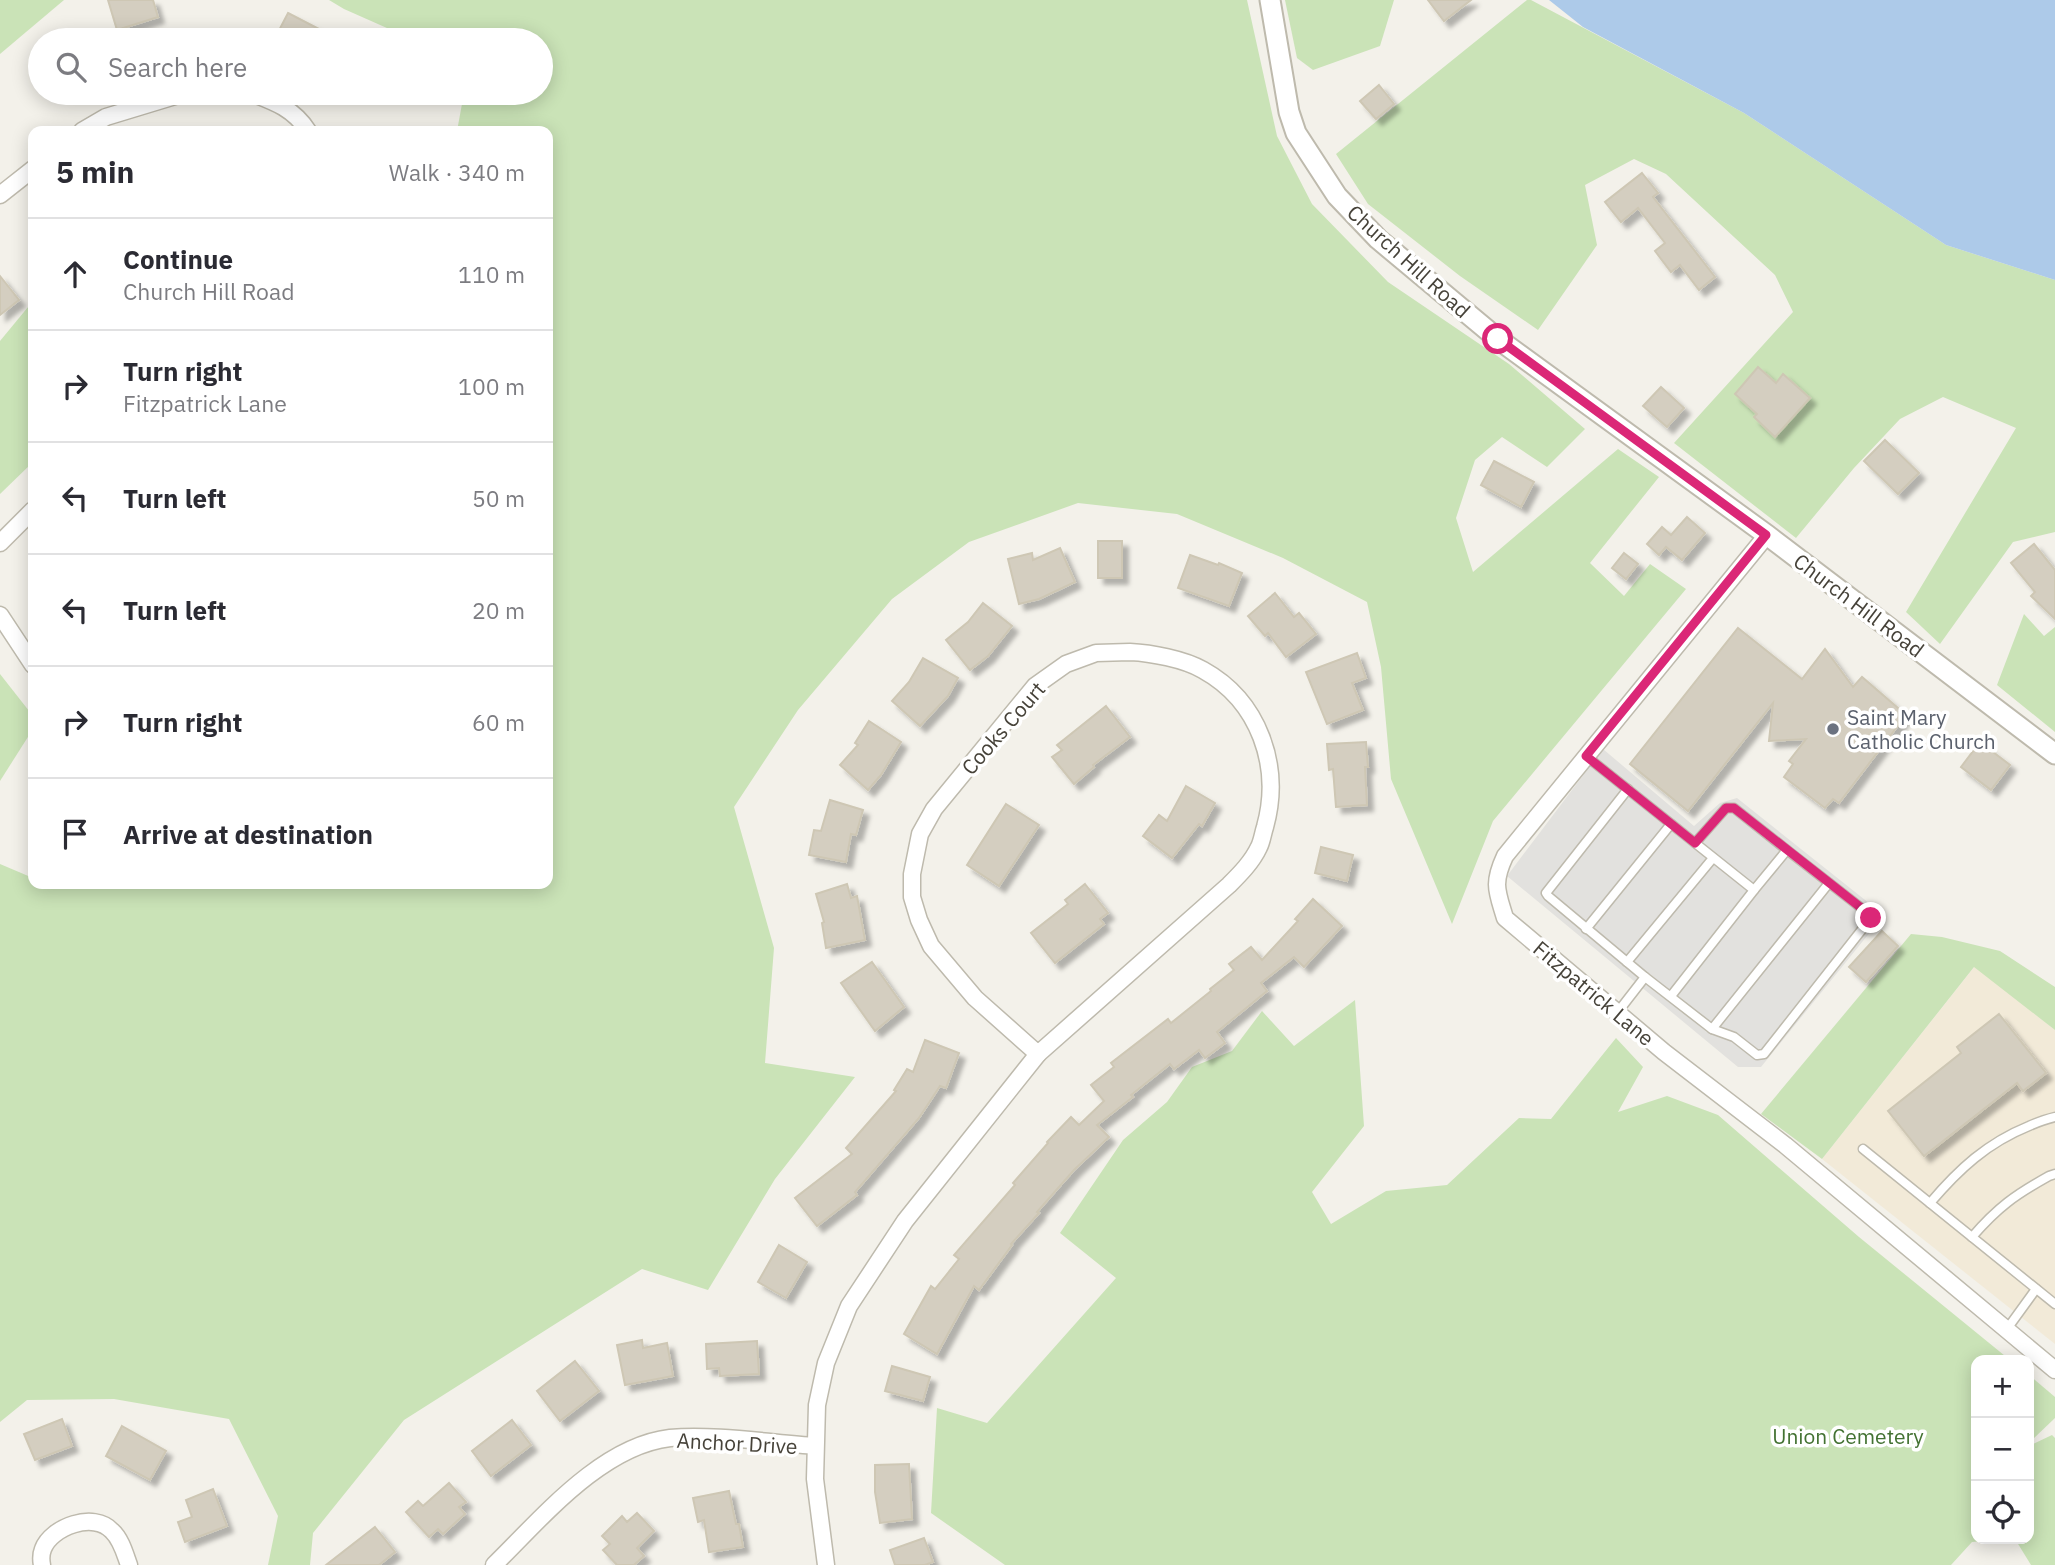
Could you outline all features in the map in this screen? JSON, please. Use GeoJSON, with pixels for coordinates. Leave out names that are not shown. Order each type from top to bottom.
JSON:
{"type":"FeatureCollection","features":[{"type":"Feature","properties":{"kind":"street","name":"Church Hill Road"},"geometry":{"type":"LineString","coordinates":[[1270,0],[1289,112],[1296,133],[1337,196],[1378,239],[1498,339],[1766,535],[2055,754]]}},
{"type":"Feature","properties":{"kind":"street"},"geometry":{"type":"LineString","coordinates":[[91,126],[106,117],[146,105]]}},
{"type":"Feature","properties":{"kind":"street"},"geometry":{"type":"LineString","coordinates":[[282,105],[305,126]]}},
{"type":"Feature","properties":{"kind":"street"},"geometry":{"type":"LineString","coordinates":[[0,195],[28,173]]}},
{"type":"Feature","properties":{"kind":"street"},"geometry":{"type":"LineString","coordinates":[[0,543],[28,515]]}},
{"type":"Feature","properties":{"kind":"street","name":"Fitzpatrick Lane"},"geometry":{"type":"LineString","coordinates":[[1766,535],[1505,856],[1495,885],[1505,918],[1664,1052],[1785,1145],[2055,1370]]}},
{"type":"Feature","properties":{"kind":"street"},"geometry":{"type":"LineString","coordinates":[[0,615],[28,657]]}},
{"type":"Feature","properties":{"kind":"street","name":"Cooks Court"},"geometry":{"type":"LineString","coordinates":[[826,1565],[815,1479],[817,1405],[827,1363],[849,1306],[905,1221],[1038,1054],[1229,885],[1249,864],[1259,847],[1270,807],[1271,777],[1267,751],[1246,706],[1227,687],[1201,669],[1152,653],[1130,652],[1096,653],[1066,664],[1035,686],[934,809],[920,834],[912,874],[912,897],[931,946],[975,998],[1038,1054]]}},
{"type":"Feature","properties":{"kind":"street","name":"Anchor Drive"},"geometry":{"type":"LineString","coordinates":[[495,1565],[574,1487],[602,1465],[641,1446],[669,1438],[715,1438],[815,1446]]}},
{"type":"Feature","properties":{"kind":"street"},"geometry":{"type":"LineString","coordinates":[[42,1565],[43,1548],[48,1540],[63,1529],[82,1521],[94,1521],[113,1531],[129,1565]]}},
{"type":"Feature","properties":{"kind":"lane"},"geometry":{"type":"LineString","coordinates":[[1586,756],[1754,890]]}},
{"type":"Feature","properties":{"kind":"lane"},"geometry":{"type":"LineString","coordinates":[[1628,789],[1546,893],[1586,929],[1712,1029],[1734,1037],[1757,1055],[1764,1054],[1871,918],[1731,807],[1721,812],[1695,843]]}},
{"type":"Feature","properties":{"kind":"lane"},"geometry":{"type":"LineString","coordinates":[[1586,929],[1671,824]]}},
{"type":"Feature","properties":{"kind":"lane"},"geometry":{"type":"LineString","coordinates":[[1671,996],[1787,850]]}},
{"type":"Feature","properties":{"kind":"lane"},"geometry":{"type":"LineString","coordinates":[[1627,962],[1713,858]]}},
{"type":"Feature","properties":{"kind":"lane"},"geometry":{"type":"LineString","coordinates":[[1712,1029],[1829,883]]}},
{"type":"Feature","properties":{"kind":"lane"},"geometry":{"type":"LineString","coordinates":[[1617,1013],[1645,977]]}},
{"type":"Feature","properties":{"kind":"lane"},"geometry":{"type":"LineString","coordinates":[[1930,1203],[1950,1179],[1980,1152],[2008,1135],[2055,1117]]}},
{"type":"Feature","properties":{"kind":"lane"},"geometry":{"type":"LineString","coordinates":[[1863,1149],[2055,1304]]}},
{"type":"Feature","properties":{"kind":"lane"},"geometry":{"type":"LineString","coordinates":[[1972,1237],[1993,1213],[2017,1195],[2055,1174]]}},
{"type":"Feature","properties":{"kind":"lane"},"geometry":{"type":"LineString","coordinates":[[2007,1329],[2036,1289]]}},
{"type":"Feature","properties":{"kind":"shaded area"},"geometry":{"type":"Polygon","coordinates":[[[1603,749],[1694,826],[1720,803],[1737,798],[1884,915],[1761,1067],[1738,1067],[1507,876],[1603,749]]]}},
{"type":"Feature","properties":{"kind":"shaded area"},"geometry":{"type":"Polygon","coordinates":[[[1975,966],[2055,1030],[2055,1344],[1822,1159],[1975,966]]]}},
{"type":"Feature","properties":{"kind":"green space"},"geometry":{"type":"Polygon","coordinates":[[[0,0],[64,0],[28,28],[0,54],[0,0]]]}},
{"type":"Feature","properties":{"kind":"green space"},"geometry":{"type":"Polygon","coordinates":[[[329,0],[1247,0],[1277,136],[1312,204],[1388,282],[1509,364],[1585,429],[1547,467],[1502,437],[1475,460],[1456,518],[1473,572],[1618,449],[1659,477],[1590,563],[1624,596],[1650,564],[1686,589],[1493,821],[1452,924],[1391,779],[1381,667],[1367,602],[1283,558],[1177,514],[1078,503],[969,542],[892,599],[798,710],[734,807],[774,948],[765,1063],[855,1077],[775,1179],[708,1290],[642,1269],[404,1420],[313,1533],[310,1565],[268,1565],[278,1516],[229,1419],[114,1399],[27,1400],[0,1422],[0,864],[28,876],[28,889],[553,889],[553,126],[458,126],[462,105],[553,105],[553,28],[387,28],[329,0]]]}},
{"type":"Feature","properties":{"kind":"green space"},"geometry":{"type":"Polygon","coordinates":[[[1285,0],[1394,0],[1380,46],[1313,70],[1297,58],[1285,0]]]}},
{"type":"Feature","properties":{"kind":"green space"},"geometry":{"type":"Polygon","coordinates":[[[1527,0],[1744,113],[1946,245],[2055,280],[2055,532],[2013,542],[1940,644],[1906,612],[2016,428],[1943,397],[1900,419],[1854,468],[1796,538],[1674,443],[1793,312],[1775,275],[1666,174],[1634,159],[1585,185],[1597,245],[1538,330],[1460,276],[1368,204],[1336,154],[1527,0]]]}},
{"type":"Feature","properties":{"kind":"green space"},"geometry":{"type":"Polygon","coordinates":[[[28,307],[28,467],[0,494],[0,341],[28,307]]]}},
{"type":"Feature","properties":{"kind":"green space"},"geometry":{"type":"Polygon","coordinates":[[[2024,614],[2044,636],[2055,627],[2055,732],[1997,685],[2024,614]]]}},
{"type":"Feature","properties":{"kind":"green space"},"geometry":{"type":"Polygon","coordinates":[[[0,674],[28,710],[28,737],[0,781],[0,674]]]}},
{"type":"Feature","properties":{"kind":"green space"},"geometry":{"type":"Polygon","coordinates":[[[1911,934],[1942,937],[2000,951],[2055,987],[2055,1030],[1974,967],[1822,1159],[1761,1114],[1911,934]]]}},
{"type":"Feature","properties":{"kind":"green space","name":"Union Cemetery"},"geometry":{"type":"Polygon","coordinates":[[[1355,1000],[1364,1126],[1312,1192],[1331,1224],[1386,1191],[1447,1185],[1519,1118],[1551,1119],[1616,1038],[1643,1067],[1618,1112],[1667,1096],[1718,1115],[1859,1237],[2004,1355],[1971,1355],[1971,1543],[1951,1565],[1005,1565],[931,1513],[937,1408],[987,1423],[1116,1278],[1060,1233],[1123,1140],[1167,1102],[1192,1067],[1232,1051],[1262,1011],[1294,1046],[1355,1000]]]}},
{"type":"Feature","properties":{"kind":"green space"},"geometry":{"type":"Polygon","coordinates":[[[2034,1379],[2055,1397],[2055,1418],[2034,1438],[2034,1379]]]}},
{"type":"Feature","properties":{"kind":"green space"},"geometry":{"type":"Polygon","coordinates":[[[2052,1435],[2055,1438],[2055,1565],[2031,1565],[2018,1544],[2034,1544],[2034,1444],[2052,1435]]]}},
{"type":"Feature","properties":{"kind":"water"},"geometry":{"type":"Polygon","coordinates":[[[1549,0],[2055,0],[2055,280],[1946,245],[1744,113],[1583,27],[1549,0]]]}},
{"type":"Feature","properties":{"kind":"building"},"geometry":{"type":"Polygon","coordinates":[[[108,0],[153,0],[158,17],[116,28],[108,0]]]}},
{"type":"Feature","properties":{"kind":"building"},"geometry":{"type":"Polygon","coordinates":[[[1428,0],[1471,0],[1444,21],[1428,0]]]}},
{"type":"Feature","properties":{"kind":"building"},"geometry":{"type":"Polygon","coordinates":[[[288,13],[317,28],[280,28],[288,13]]]}},
{"type":"Feature","properties":{"kind":"building"},"geometry":{"type":"Polygon","coordinates":[[[1379,85],[1394,104],[1376,119],[1360,101],[1379,85]]]}},
{"type":"Feature","properties":{"kind":"building"},"geometry":{"type":"Polygon","coordinates":[[[1642,173],[1658,193],[1653,197],[1715,277],[1699,290],[1680,265],[1671,272],[1655,251],[1665,243],[1638,208],[1621,222],[1605,202],[1642,173]]]}},
{"type":"Feature","properties":{"kind":"building"},"geometry":{"type":"Polygon","coordinates":[[[0,276],[19,300],[0,315],[0,276]]]}},
{"type":"Feature","properties":{"kind":"building"},"geometry":{"type":"Polygon","coordinates":[[[1758,367],[1776,383],[1783,374],[1810,398],[1775,437],[1754,417],[1757,414],[1735,394],[1758,367]]]}},
{"type":"Feature","properties":{"kind":"building"},"geometry":{"type":"Polygon","coordinates":[[[1661,387],[1684,408],[1667,427],[1643,406],[1661,387]]]}},
{"type":"Feature","properties":{"kind":"building"},"geometry":{"type":"Polygon","coordinates":[[[1885,440],[1919,473],[1898,494],[1864,461],[1885,440]]]}},
{"type":"Feature","properties":{"kind":"building"},"geometry":{"type":"Polygon","coordinates":[[[1494,461],[1534,482],[1521,507],[1481,485],[1494,461]]]}},
{"type":"Feature","properties":{"kind":"building"},"geometry":{"type":"Polygon","coordinates":[[[1687,517],[1705,533],[1682,560],[1666,547],[1659,555],[1647,544],[1662,527],[1671,535],[1687,517]]]}},
{"type":"Feature","properties":{"kind":"building"},"geometry":{"type":"Polygon","coordinates":[[[1098,541],[1122,541],[1122,578],[1098,578],[1098,541]]]}},
{"type":"Feature","properties":{"kind":"building"},"geometry":{"type":"Polygon","coordinates":[[[2034,544],[2055,570],[2055,619],[2031,596],[2035,592],[2011,563],[2034,544]]]}},
{"type":"Feature","properties":{"kind":"building"},"geometry":{"type":"Polygon","coordinates":[[[1060,548],[1075,582],[1039,599],[1019,604],[1008,559],[1032,553],[1033,560],[1060,548]]]}},
{"type":"Feature","properties":{"kind":"building"},"geometry":{"type":"Polygon","coordinates":[[[1624,553],[1638,564],[1626,579],[1612,568],[1624,553]]]}},
{"type":"Feature","properties":{"kind":"building"},"geometry":{"type":"Polygon","coordinates":[[[1190,555],[1242,573],[1229,606],[1178,588],[1190,555]]]}},
{"type":"Feature","properties":{"kind":"building"},"geometry":{"type":"Polygon","coordinates":[[[1275,593],[1294,617],[1299,613],[1316,634],[1286,657],[1268,633],[1265,636],[1248,616],[1275,593]]]}},
{"type":"Feature","properties":{"kind":"building"},"geometry":{"type":"Polygon","coordinates":[[[983,603],[1012,626],[988,656],[970,670],[946,640],[968,622],[983,603]]]}},
{"type":"Feature","properties":{"kind":"building"},"geometry":{"type":"Polygon","coordinates":[[[1738,628],[1802,679],[1825,649],[1853,687],[1862,677],[1906,715],[1839,803],[1833,799],[1825,808],[1784,777],[1793,764],[1789,761],[1806,739],[1769,741],[1773,703],[1688,811],[1630,764],[1738,628]]]}},
{"type":"Feature","properties":{"kind":"building"},"geometry":{"type":"Polygon","coordinates":[[[1357,653],[1366,678],[1352,683],[1363,710],[1327,724],[1306,672],[1357,653]]]}},
{"type":"Feature","properties":{"kind":"building"},"geometry":{"type":"Polygon","coordinates":[[[923,658],[958,678],[948,696],[920,726],[892,701],[909,682],[923,658]]]}},
{"type":"Feature","properties":{"kind":"building"},"geometry":{"type":"Polygon","coordinates":[[[1106,706],[1130,737],[1093,765],[1094,767],[1074,784],[1052,757],[1062,750],[1057,745],[1106,706]]]}},
{"type":"Feature","properties":{"kind":"building"},"geometry":{"type":"Polygon","coordinates":[[[869,721],[901,742],[881,775],[868,790],[840,765],[858,745],[855,743],[869,721]]]}},
{"type":"Feature","properties":{"kind":"building"},"geometry":{"type":"Polygon","coordinates":[[[1366,742],[1367,805],[1336,807],[1333,769],[1329,770],[1327,744],[1366,742]]]}},
{"type":"Feature","properties":{"kind":"building"},"geometry":{"type":"Polygon","coordinates":[[[1980,742],[2010,765],[1991,790],[1961,767],[1980,742]]]}},
{"type":"Feature","properties":{"kind":"building"},"geometry":{"type":"Polygon","coordinates":[[[1186,786],[1215,803],[1202,826],[1199,824],[1172,858],[1143,836],[1159,815],[1167,821],[1186,786]]]}},
{"type":"Feature","properties":{"kind":"building"},"geometry":{"type":"Polygon","coordinates":[[[830,800],[863,810],[856,835],[851,834],[846,862],[809,855],[814,830],[821,831],[830,800]]]}},
{"type":"Feature","properties":{"kind":"building"},"geometry":{"type":"Polygon","coordinates":[[[1006,804],[1039,825],[999,886],[967,865],[1006,804]]]}},
{"type":"Feature","properties":{"kind":"building"},"geometry":{"type":"Polygon","coordinates":[[[1321,847],[1353,855],[1347,881],[1315,873],[1321,847]]]}},
{"type":"Feature","properties":{"kind":"building"},"geometry":{"type":"Polygon","coordinates":[[[847,884],[851,898],[857,896],[865,940],[826,948],[824,922],[816,894],[847,884]]]}},
{"type":"Feature","properties":{"kind":"building"},"geometry":{"type":"Polygon","coordinates":[[[1085,884],[1108,913],[1100,919],[1104,924],[1055,963],[1031,933],[1068,904],[1065,900],[1085,884]]]}},
{"type":"Feature","properties":{"kind":"building"},"geometry":{"type":"Polygon","coordinates":[[[1313,899],[1342,926],[1304,967],[1294,957],[1261,983],[1267,991],[1217,1032],[1225,1043],[1205,1058],[1199,1050],[1174,1069],[1170,1064],[1097,1125],[1109,1137],[1074,1170],[1037,1212],[1039,1213],[1011,1244],[979,1290],[974,1286],[937,1354],[904,1334],[931,1286],[935,1289],[959,1259],[954,1255],[1015,1185],[1013,1183],[1047,1142],[1071,1117],[1079,1125],[1104,1101],[1091,1085],[1114,1067],[1111,1063],[1168,1019],[1171,1023],[1211,991],[1210,989],[1234,970],[1229,964],[1251,947],[1262,960],[1298,921],[1295,919],[1313,899]]]}},
{"type":"Feature","properties":{"kind":"building"},"geometry":{"type":"Polygon","coordinates":[[[1882,931],[1898,946],[1866,982],[1849,967],[1882,931]]]}},
{"type":"Feature","properties":{"kind":"building"},"geometry":{"type":"Polygon","coordinates":[[[872,962],[904,1007],[875,1031],[841,983],[872,962]]]}},
{"type":"Feature","properties":{"kind":"building"},"geometry":{"type":"Polygon","coordinates":[[[1999,1014],[2046,1073],[2023,1091],[2017,1083],[1924,1156],[1888,1111],[1961,1053],[1957,1047],[1999,1014]]]}},
{"type":"Feature","properties":{"kind":"building"},"geometry":{"type":"Polygon","coordinates":[[[925,1040],[959,1053],[946,1088],[940,1086],[919,1118],[855,1192],[857,1195],[817,1226],[795,1198],[852,1154],[846,1148],[896,1091],[894,1090],[907,1069],[913,1072],[925,1040]]]}},
{"type":"Feature","properties":{"kind":"building"},"geometry":{"type":"Polygon","coordinates":[[[779,1245],[807,1262],[786,1298],[758,1282],[779,1245]]]}},
{"type":"Feature","properties":{"kind":"building"},"geometry":{"type":"Polygon","coordinates":[[[642,1340],[643,1348],[667,1343],[673,1376],[625,1385],[617,1345],[642,1340]]]}},
{"type":"Feature","properties":{"kind":"building"},"geometry":{"type":"Polygon","coordinates":[[[757,1341],[759,1374],[720,1376],[719,1368],[707,1369],[706,1344],[757,1341]]]}},
{"type":"Feature","properties":{"kind":"building"},"geometry":{"type":"Polygon","coordinates":[[[575,1361],[599,1391],[560,1421],[537,1391],[575,1361]]]}},
{"type":"Feature","properties":{"kind":"building"},"geometry":{"type":"Polygon","coordinates":[[[892,1366],[930,1377],[923,1401],[885,1391],[892,1366]]]}},
{"type":"Feature","properties":{"kind":"building"},"geometry":{"type":"Polygon","coordinates":[[[62,1419],[72,1446],[35,1460],[24,1434],[62,1419]]]}},
{"type":"Feature","properties":{"kind":"building"},"geometry":{"type":"Polygon","coordinates":[[[512,1420],[531,1445],[491,1476],[472,1451],[512,1420]]]}},
{"type":"Feature","properties":{"kind":"building"},"geometry":{"type":"Polygon","coordinates":[[[122,1426],[166,1451],[150,1480],[106,1456],[122,1426]]]}},
{"type":"Feature","properties":{"kind":"building"},"geometry":{"type":"Polygon","coordinates":[[[909,1464],[912,1519],[880,1523],[875,1492],[875,1465],[909,1464]]]}},
{"type":"Feature","properties":{"kind":"building"},"geometry":{"type":"Polygon","coordinates":[[[449,1483],[466,1502],[459,1507],[465,1514],[443,1534],[438,1529],[429,1537],[406,1512],[418,1501],[423,1506],[449,1483]]]}},
{"type":"Feature","properties":{"kind":"building"},"geometry":{"type":"Polygon","coordinates":[[[213,1489],[227,1526],[185,1542],[178,1522],[192,1517],[186,1500],[213,1489]]]}},
{"type":"Feature","properties":{"kind":"building"},"geometry":{"type":"Polygon","coordinates":[[[729,1491],[743,1547],[709,1552],[704,1520],[698,1522],[693,1498],[729,1491]]]}},
{"type":"Feature","properties":{"kind":"building"},"geometry":{"type":"Polygon","coordinates":[[[637,1513],[654,1531],[637,1548],[644,1556],[634,1565],[617,1565],[603,1550],[610,1544],[602,1536],[622,1516],[627,1522],[637,1513]]]}},
{"type":"Feature","properties":{"kind":"building"},"geometry":{"type":"Polygon","coordinates":[[[375,1527],[395,1552],[379,1565],[326,1565],[375,1527]]]}},
{"type":"Feature","properties":{"kind":"building"},"geometry":{"type":"Polygon","coordinates":[[[924,1538],[933,1562],[925,1565],[895,1565],[890,1550],[924,1538]]]}},
{"type":"Feature","properties":{"kind":"place","name":"Saint Mary Catholic Church"},"geometry":{"type":"Point","coordinates":[1833,729]}},
{"type":"Feature","properties":{"kind":"route"},"geometry":{"type":"LineString","coordinates":[[1498,339],[1766,535],[1586,756],[1695,843],[1721,812],[1726,808],[1734,808],[1871,918]]}}]}
